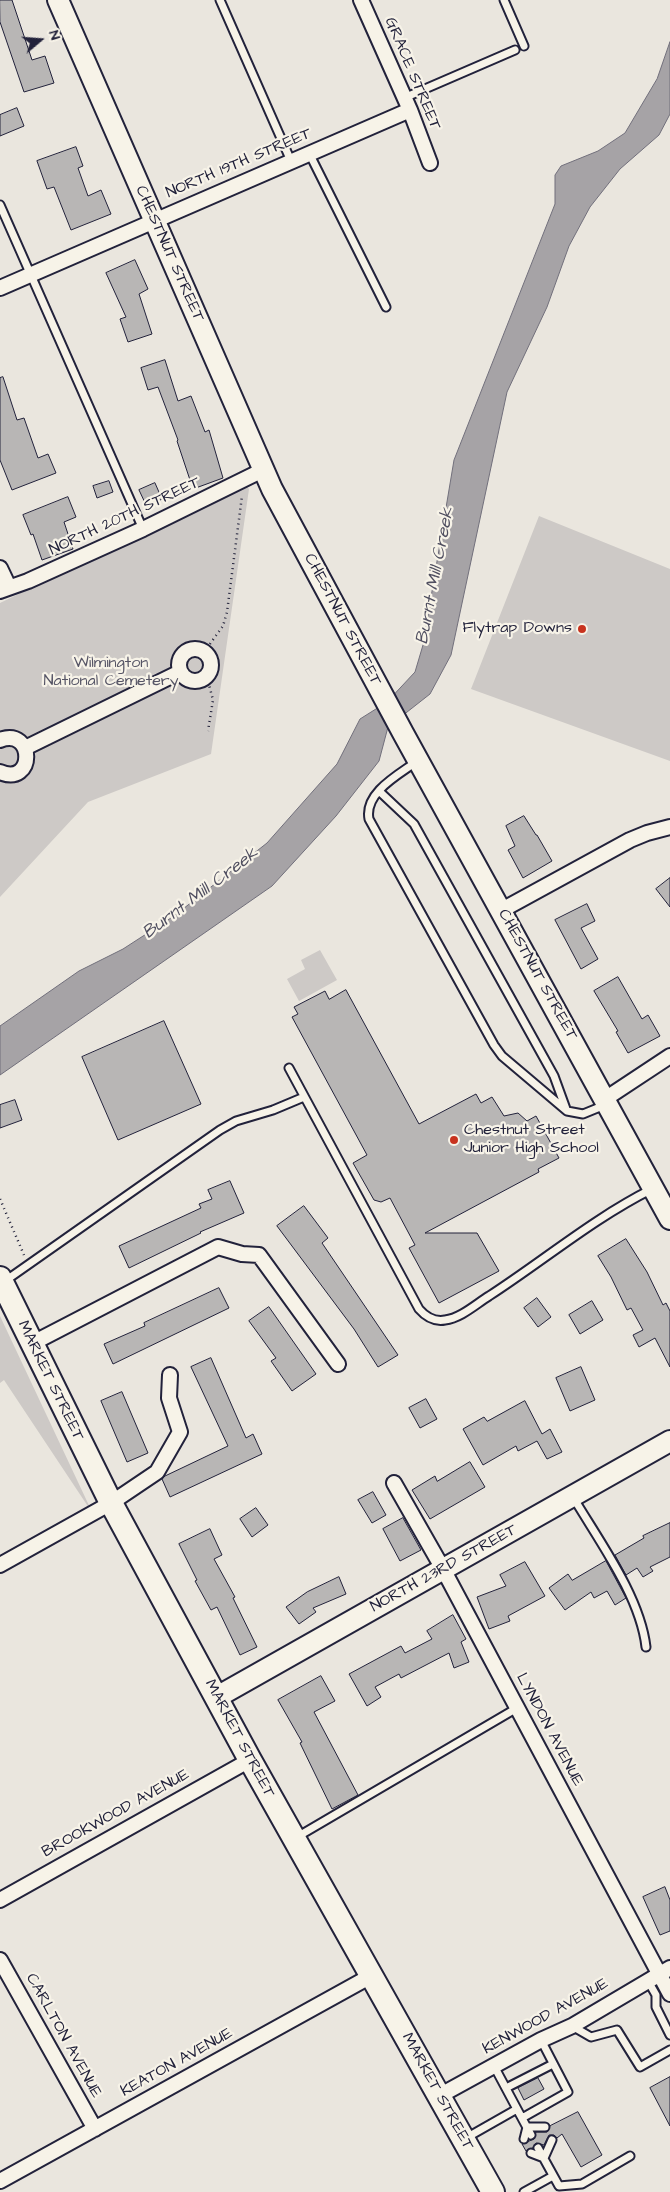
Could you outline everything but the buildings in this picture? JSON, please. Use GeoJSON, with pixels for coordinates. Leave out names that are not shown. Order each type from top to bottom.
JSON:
{"type":"FeatureCollection","features":[{"type":"Feature","properties":{"kind":"main road","name":"MARKET STREET"},"geometry":{"type":"LineString","coordinates":[[1,1280],[111,1503],[250,1760],[493,2192]]}},
{"type":"Feature","properties":{"kind":"street","name":"CHESTNUT STREET"},"geometry":{"type":"LineString","coordinates":[[58,0],[263,470],[418,761],[502,910],[670,1218]]}},
{"type":"Feature","properties":{"kind":"street","name":"GRACE STREET"},"geometry":{"type":"LineString","coordinates":[[361,0],[407,104],[430,163]]}},
{"type":"Feature","properties":{"kind":"street","name":"NORTH 19TH STREET"},"geometry":{"type":"LineString","coordinates":[[0,288],[309,153],[407,104]]}},
{"type":"Feature","properties":{"kind":"street","name":"NORTH 20TH STREET"},"geometry":{"type":"LineString","coordinates":[[4,589],[28,581],[143,529],[263,470]]}},
{"type":"Feature","properties":{"kind":"street"},"geometry":{"type":"LineString","coordinates":[[0,568],[4,589]]}},
{"type":"Feature","properties":{"kind":"street"},"geometry":{"type":"LineString","coordinates":[[194,649],[204,652],[212,664],[206,677],[192,682],[180,672],[179,662],[185,653],[194,649]]}},
{"type":"Feature","properties":{"kind":"street"},"geometry":{"type":"LineString","coordinates":[[25,748],[180,672]]}},
{"type":"Feature","properties":{"kind":"street"},"geometry":{"type":"LineString","coordinates":[[0,740],[12,738],[22,744],[25,748],[26,761],[20,771],[8,774],[0,772]]}},
{"type":"Feature","properties":{"kind":"street"},"geometry":{"type":"LineString","coordinates":[[502,910],[630,840],[670,827]]}},
{"type":"Feature","properties":{"kind":"street"},"geometry":{"type":"LineString","coordinates":[[606,1102],[670,1056]]}},
{"type":"Feature","properties":{"kind":"street"},"geometry":{"type":"LineString","coordinates":[[31,1344],[218,1247],[242,1254],[259,1255],[338,1364]]}},
{"type":"Feature","properties":{"kind":"street"},"geometry":{"type":"LineString","coordinates":[[0,1565],[111,1503],[157,1472],[180,1432],[170,1398],[170,1375]]}},
{"type":"Feature","properties":{"kind":"street","name":"NORTH 23RD STREET"},"geometry":{"type":"LineString","coordinates":[[217,1697],[670,1441]]}},
{"type":"Feature","properties":{"kind":"street","name":"LYNDON AVENUE"},"geometry":{"type":"LineString","coordinates":[[394,1483],[443,1569],[670,1994]]}},
{"type":"Feature","properties":{"kind":"street","name":"BROOKWOOD AVENUE"},"geometry":{"type":"LineString","coordinates":[[0,1900],[250,1760]]}},
{"type":"Feature","properties":{"kind":"street","name":"CARLTON AVENUE"},"geometry":{"type":"LineString","coordinates":[[0,1960],[95,2129]]}},
{"type":"Feature","properties":{"kind":"street","name":"KENWOOD AVENUE"},"geometry":{"type":"LineString","coordinates":[[439,2096],[541,2040],[572,2026],[659,1974]]}},
{"type":"Feature","properties":{"kind":"street","name":"KEATON AVENUE"},"geometry":{"type":"LineString","coordinates":[[0,2181],[371,1976]]}},
{"type":"Feature","properties":{"kind":"lane"},"geometry":{"type":"LineString","coordinates":[[220,0],[291,161]]}},
{"type":"Feature","properties":{"kind":"lane"},"geometry":{"type":"LineString","coordinates":[[504,0],[524,46]]}},
{"type":"Feature","properties":{"kind":"lane"},"geometry":{"type":"LineString","coordinates":[[407,104],[514,50]]}},
{"type":"Feature","properties":{"kind":"lane"},"geometry":{"type":"LineString","coordinates":[[309,153],[386,307]]}},
{"type":"Feature","properties":{"kind":"lane"},"geometry":{"type":"LineString","coordinates":[[0,205],[143,529]]}},
{"type":"Feature","properties":{"kind":"lane"},"geometry":{"type":"LineString","coordinates":[[418,761],[388,782],[379,791],[367,811],[369,819],[494,1045],[502,1056],[567,1111],[574,1114],[589,1113],[606,1102]]}},
{"type":"Feature","properties":{"kind":"lane"},"geometry":{"type":"LineString","coordinates":[[379,791],[414,824],[554,1076],[567,1111]]}},
{"type":"Feature","properties":{"kind":"lane"},"geometry":{"type":"LineString","coordinates":[[289,1068],[419,1309],[426,1316],[436,1320],[446,1320],[457,1316],[629,1200],[654,1188]]}},
{"type":"Feature","properties":{"kind":"lane"},"geometry":{"type":"LineString","coordinates":[[1,1280],[220,1130],[236,1121],[273,1110],[304,1096]]}},
{"type":"Feature","properties":{"kind":"lane"},"geometry":{"type":"LineString","coordinates":[[573,1496],[631,1599],[642,1628],[646,1647]]}},
{"type":"Feature","properties":{"kind":"lane"},"geometry":{"type":"LineString","coordinates":[[294,1839],[517,1708]]}},
{"type":"Feature","properties":{"kind":"lane"},"geometry":{"type":"LineString","coordinates":[[659,1974],[656,2007],[670,2035]]}},
{"type":"Feature","properties":{"kind":"lane"},"geometry":{"type":"LineString","coordinates":[[572,2026],[591,2036],[617,2030],[640,2067],[670,2050]]}},
{"type":"Feature","properties":{"kind":"lane"},"geometry":{"type":"LineString","coordinates":[[522,2118],[568,2092],[541,2040]]}},
{"type":"Feature","properties":{"kind":"lane"},"geometry":{"type":"LineString","coordinates":[[506,2088],[553,2064]]}},
{"type":"Feature","properties":{"kind":"lane"},"geometry":{"type":"LineString","coordinates":[[494,2066],[531,2135]]}},
{"type":"Feature","properties":{"kind":"lane"},"geometry":{"type":"LineString","coordinates":[[463,2139],[517,2110]]}},
{"type":"Feature","properties":{"kind":"lane"},"geometry":{"type":"LineString","coordinates":[[527,2127],[545,2127]]}},
{"type":"Feature","properties":{"kind":"lane"},"geometry":{"type":"LineString","coordinates":[[524,2139],[527,2127]]}},
{"type":"Feature","properties":{"kind":"lane"},"geometry":{"type":"LineString","coordinates":[[544,2158],[552,2140]]}},
{"type":"Feature","properties":{"kind":"lane"},"geometry":{"type":"LineString","coordinates":[[538,2148],[559,2186],[582,2184],[630,2156]]}},
{"type":"Feature","properties":{"kind":"lane"},"geometry":{"type":"LineString","coordinates":[[531,2153],[544,2158]]}},
{"type":"Feature","properties":{"kind":"lane"},"geometry":{"type":"LineString","coordinates":[[524,2192],[553,2176]]}},
{"type":"Feature","properties":{"kind":"path"},"geometry":{"type":"LineString","coordinates":[[204,652],[223,626],[227,612],[242,496]]}},
{"type":"Feature","properties":{"kind":"path"},"geometry":{"type":"LineString","coordinates":[[206,677],[213,700],[208,731]]}},
{"type":"Feature","properties":{"kind":"green space","name":"Wilmington National Cemetery"},"geometry":{"type":"Polygon","coordinates":[[[245,484],[249,489],[211,754],[88,802],[0,897],[0,603],[245,484]]]}},
{"type":"Feature","properties":{"kind":"green space","name":"Flytrap Downs"},"geometry":{"type":"Polygon","coordinates":[[[539,516],[670,569],[670,761],[471,689],[539,516]]]}},
{"type":"Feature","properties":{"kind":"green space"},"geometry":{"type":"Polygon","coordinates":[[[320,950],[337,980],[299,1001],[287,979],[305,969],[301,960],[320,950]]]}},
{"type":"Feature","properties":{"kind":"green space"},"geometry":{"type":"Polygon","coordinates":[[[0,1316],[93,1514],[4,1380],[0,1383],[0,1316]]]}},
{"type":"Feature","properties":{"kind":"water","name":"Burnt Mill Creek"},"geometry":{"type":"Polygon","coordinates":[[[670,42],[670,114],[659,135],[620,169],[590,207],[569,246],[547,307],[507,392],[451,655],[430,694],[388,727],[379,761],[336,816],[272,886],[0,1075],[0,1026],[79,971],[123,949],[174,916],[267,843],[337,764],[360,719],[387,702],[415,672],[423,645],[454,460],[555,204],[555,175],[561,166],[598,151],[625,133],[657,79],[670,42]]]}},
{"type":"Feature","properties":{"kind":"place","name":"Flytrap Downs"},"geometry":{"type":"Point","coordinates":[582,629]}},
{"type":"Feature","properties":{"kind":"place","name":"Chestnut Street Junior High School"},"geometry":{"type":"Point","coordinates":[454,1140]}}]}
